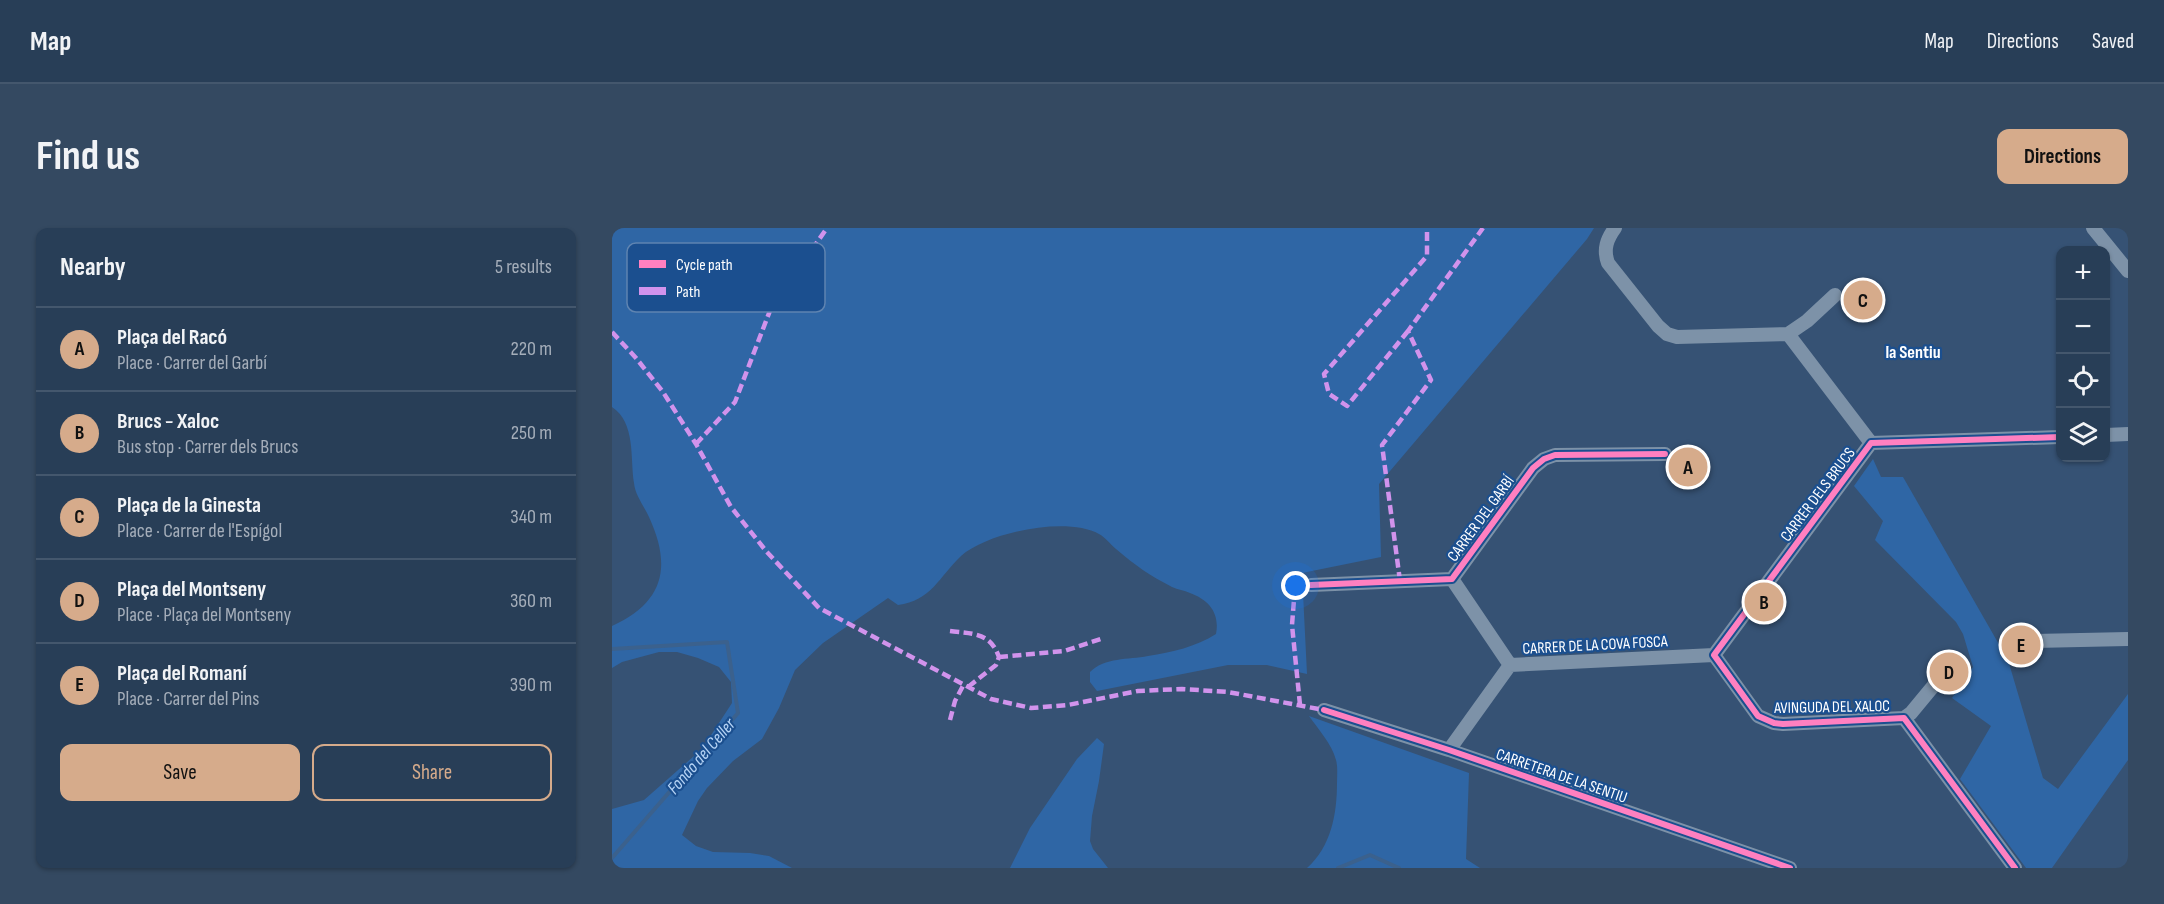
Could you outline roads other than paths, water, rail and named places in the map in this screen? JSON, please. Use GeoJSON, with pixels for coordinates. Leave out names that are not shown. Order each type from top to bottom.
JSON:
{"type":"FeatureCollection","features":[{"type":"Feature","properties":{"kind":"street"},"geometry":{"type":"LineString","coordinates":[[1616,228],[1606,245],[1608,263],[1658,326],[1667,334],[1677,337],[1788,334],[1808,321],[1835,295]]}},
{"type":"Feature","properties":{"kind":"street"},"geometry":{"type":"LineString","coordinates":[[2093,228],[2128,271]]}},
{"type":"Feature","properties":{"kind":"street"},"geometry":{"type":"LineString","coordinates":[[1788,334],[1871,443]]}},
{"type":"Feature","properties":{"kind":"street"},"geometry":{"type":"LineString","coordinates":[[2110,435],[2128,434]]}},
{"type":"Feature","properties":{"kind":"street","name":"CARRER DELS BRUCS"},"geometry":{"type":"LineString","coordinates":[[1713,655],[1871,443],[2056,436]]}},
{"type":"Feature","properties":{"kind":"street","name":"CARRER DEL GARBÍ"},"geometry":{"type":"LineString","coordinates":[[1311,585],[1452,579],[1533,468],[1544,459],[1561,455],[1665,454]]}},
{"type":"Feature","properties":{"kind":"street"},"geometry":{"type":"LineString","coordinates":[[1452,579],[1510,665]]}},
{"type":"Feature","properties":{"kind":"street"},"geometry":{"type":"LineString","coordinates":[[2034,641],[2128,639]]}},
{"type":"Feature","properties":{"kind":"street","name":"CARRER DE LA COVA FOSCA"},"geometry":{"type":"LineString","coordinates":[[1449,750],[1510,665],[1713,655]]}},
{"type":"Feature","properties":{"kind":"street","name":"AVINGUDA DEL XALOC"},"geometry":{"type":"LineString","coordinates":[[1713,655],[1751,709],[1766,720],[1783,724],[1904,718],[2014,868]]}},
{"type":"Feature","properties":{"kind":"street"},"geometry":{"type":"LineString","coordinates":[[1904,718],[1911,713],[1935,684]]}},
{"type":"Feature","properties":{"kind":"street","name":"CARRETERA DE LA SENTIU"},"geometry":{"type":"LineString","coordinates":[[1324,710],[1449,750],[1790,868]]}},
{"type":"Feature","properties":{"kind":"waterway","name":"Fondo del Celler"},"geometry":{"type":"LineString","coordinates":[[612,649],[727,642],[738,713],[612,858]]}},
{"type":"Feature","properties":{"kind":"waterway","name":"Fondo del Celler"},"geometry":{"type":"LineString","coordinates":[[1338,868],[1370,855],[1399,868]]}},
{"type":"Feature","properties":{"kind":"place","name":"Plaça de la Ginesta"},"geometry":{"type":"Point","coordinates":[1863,300]}},
{"type":"Feature","properties":{"kind":"place","name":"Plaça del Racó"},"geometry":{"type":"Point","coordinates":[1688,467]}},
{"type":"Feature","properties":{"kind":"place","name":"Brucs - Xaloc"},"geometry":{"type":"Point","coordinates":[1764,602]}},
{"type":"Feature","properties":{"kind":"place","name":"Plaça del Romaní"},"geometry":{"type":"Point","coordinates":[2021,645]}},
{"type":"Feature","properties":{"kind":"place","name":"Plaça del Montseny"},"geometry":{"type":"Point","coordinates":[1949,672]}},
{"type":"Feature","properties":{"kind":"district","name":"la Sentiu"},"geometry":{"type":"Point","coordinates":[1913,352]}}]}
